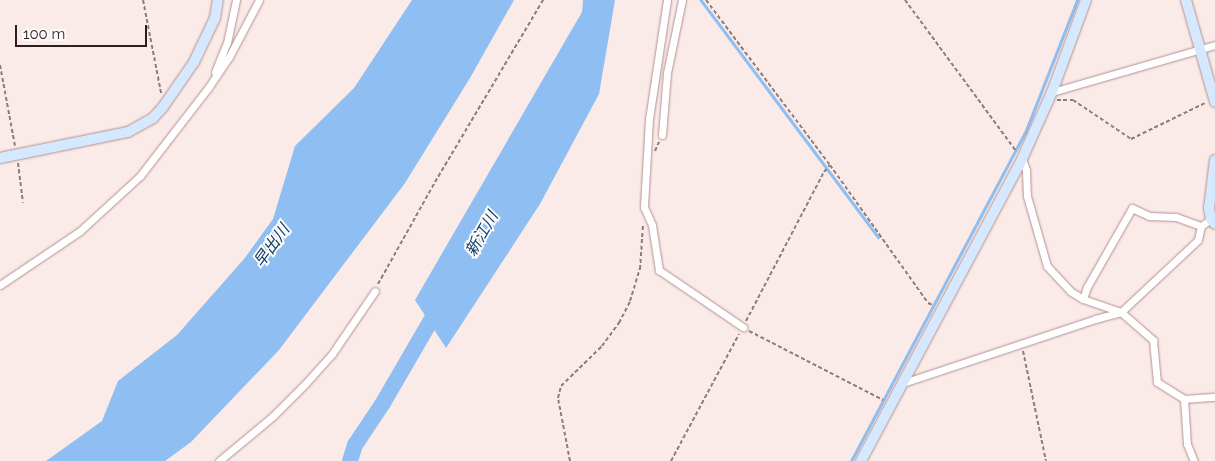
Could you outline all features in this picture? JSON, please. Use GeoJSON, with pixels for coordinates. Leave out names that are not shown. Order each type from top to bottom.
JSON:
{"type":"FeatureCollection","features":[{"type":"Feature","properties":{"kind":"street"},"geometry":{"type":"LineString","coordinates":[[0,158],[128,132],[152,118],[164,107],[194,62],[215,18],[218,0]]}},
{"type":"Feature","properties":{"kind":"street"},"geometry":{"type":"LineString","coordinates":[[208,88],[227,44],[236,0]]}},
{"type":"Feature","properties":{"kind":"street"},"geometry":{"type":"LineString","coordinates":[[0,285],[80,231],[140,176],[208,88],[229,57],[259,0]]}},
{"type":"Feature","properties":{"kind":"street"},"geometry":{"type":"LineString","coordinates":[[667,0],[649,119],[644,207],[652,225],[658,270],[743,327]]}},
{"type":"Feature","properties":{"kind":"street"},"geometry":{"type":"LineString","coordinates":[[662,135],[667,73],[682,0]]}},
{"type":"Feature","properties":{"kind":"street"},"geometry":{"type":"LineString","coordinates":[[861,461],[1022,159],[1050,96],[1086,0]]}},
{"type":"Feature","properties":{"kind":"street"},"geometry":{"type":"LineString","coordinates":[[1186,0],[1215,99]]}},
{"type":"Feature","properties":{"kind":"street"},"geometry":{"type":"LineString","coordinates":[[1050,96],[1215,45]]}},
{"type":"Feature","properties":{"kind":"street"},"geometry":{"type":"LineString","coordinates":[[1022,159],[1026,170],[1027,196],[1047,266],[1070,291],[1083,299],[1121,312],[1153,340],[1158,382],[1184,399],[1215,396]]}},
{"type":"Feature","properties":{"kind":"street"},"geometry":{"type":"LineString","coordinates":[[1083,299],[1087,287],[1132,208],[1149,216],[1176,217],[1201,226],[1213,222],[1209,208],[1215,160]]}},
{"type":"Feature","properties":{"kind":"street"},"geometry":{"type":"LineString","coordinates":[[903,383],[1121,312],[1198,240],[1201,226]]}},
{"type":"Feature","properties":{"kind":"street"},"geometry":{"type":"LineString","coordinates":[[219,461],[273,416],[305,384],[332,354],[375,291]]}},
{"type":"Feature","properties":{"kind":"street"},"geometry":{"type":"LineString","coordinates":[[1184,399],[1188,444],[1194,461]]}},
{"type":"Feature","properties":{"kind":"path"},"geometry":{"type":"LineString","coordinates":[[142,0],[164,107]]}},
{"type":"Feature","properties":{"kind":"path"},"geometry":{"type":"LineString","coordinates":[[375,291],[435,182],[543,0]]}},
{"type":"Feature","properties":{"kind":"path"},"geometry":{"type":"LineString","coordinates":[[706,0],[830,165],[928,303],[942,308]]}},
{"type":"Feature","properties":{"kind":"path"},"geometry":{"type":"LineString","coordinates":[[905,0],[1022,159]]}},
{"type":"Feature","properties":{"kind":"path"},"geometry":{"type":"LineString","coordinates":[[0,65],[17,155],[23,203]]}},
{"type":"Feature","properties":{"kind":"path"},"geometry":{"type":"LineString","coordinates":[[1050,96],[1073,100],[1131,139],[1215,99]]}},
{"type":"Feature","properties":{"kind":"path"},"geometry":{"type":"LineString","coordinates":[[672,461],[824,172],[830,165]]}},
{"type":"Feature","properties":{"kind":"path"},"geometry":{"type":"LineString","coordinates":[[570,461],[558,398],[561,386],[602,346],[619,323],[630,301],[640,269],[644,207]]}},
{"type":"Feature","properties":{"kind":"path"},"geometry":{"type":"LineString","coordinates":[[743,327],[892,404]]}},
{"type":"Feature","properties":{"kind":"path"},"geometry":{"type":"LineString","coordinates":[[1022,344],[1046,461]]}},
{"type":"Feature","properties":{"kind":"water","name":"早出川"},"geometry":{"type":"Polygon","coordinates":[[[412,0],[514,0],[470,78],[405,183],[279,350],[191,442],[165,461],[46,461],[102,421],[118,381],[177,335],[244,259],[273,219],[295,146],[354,88],[412,0]]]}},
{"type":"Feature","properties":{"kind":"water"},"geometry":{"type":"Polygon","coordinates":[[[583,0],[615,0],[599,94],[540,204],[446,348],[415,300],[582,12],[583,0]]]}},
{"type":"Feature","properties":{"kind":"waterway"},"geometry":{"type":"LineString","coordinates":[[701,0],[878,237]]}},
{"type":"Feature","properties":{"kind":"waterway"},"geometry":{"type":"LineString","coordinates":[[851,461],[1025,133],[1077,0]]}},
{"type":"Feature","properties":{"kind":"waterway","name":"新江川"},"geometry":{"type":"LineString","coordinates":[[350,461],[355,445],[383,403],[441,303]]}}]}
